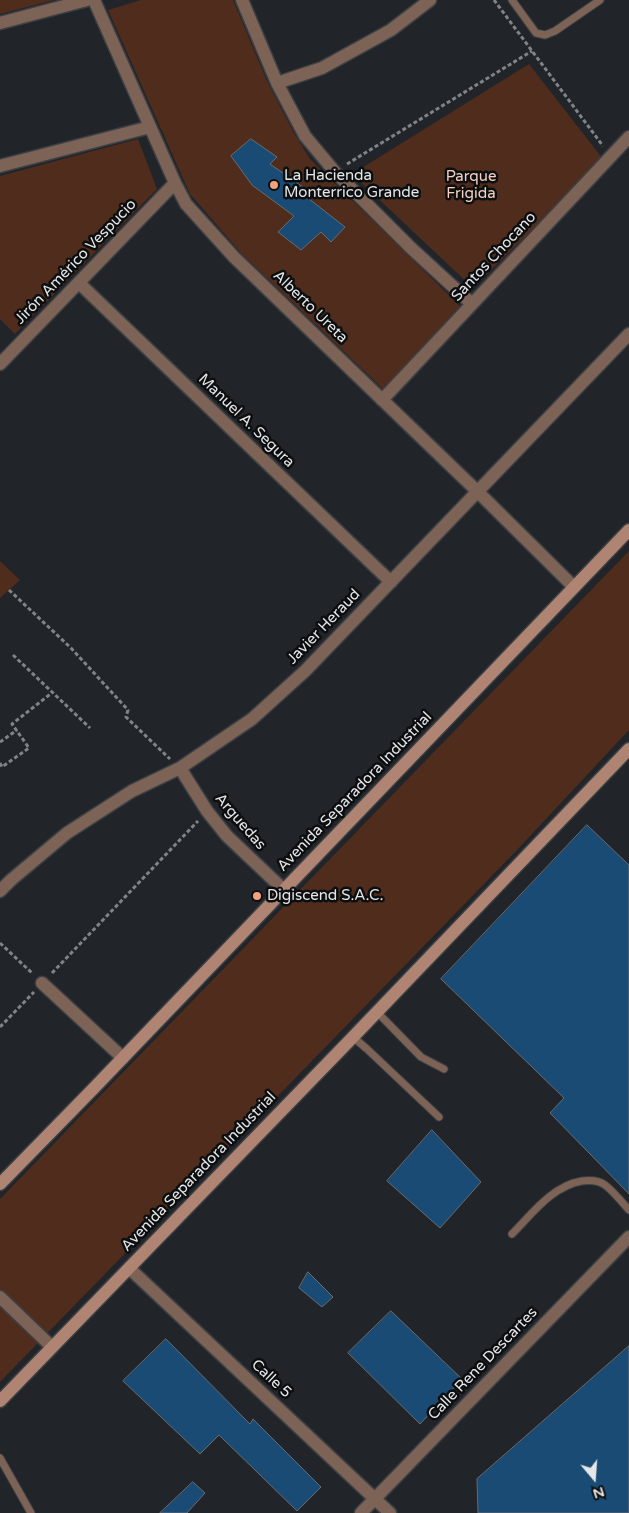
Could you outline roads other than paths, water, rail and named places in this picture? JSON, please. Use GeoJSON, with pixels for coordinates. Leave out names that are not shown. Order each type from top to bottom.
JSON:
{"type":"FeatureCollection","features":[{"type":"Feature","properties":{"kind":"main road","name":"Avenida Separadora Industrial"},"geometry":{"type":"LineString","coordinates":[[0,1184],[629,530]]}},
{"type":"Feature","properties":{"kind":"main road","name":"Avenida Separadora Industrial"},"geometry":{"type":"LineString","coordinates":[[0,1401],[629,749]]}},
{"type":"Feature","properties":{"kind":"street"},"geometry":{"type":"LineString","coordinates":[[0,23],[87,0]]}},
{"type":"Feature","properties":{"kind":"street","name":"Alberto Ureta"},"geometry":{"type":"LineString","coordinates":[[94,0],[186,204],[234,257],[574,587]]}},
{"type":"Feature","properties":{"kind":"street"},"geometry":{"type":"LineString","coordinates":[[242,0],[277,82],[305,136],[336,172],[412,248],[472,304]]}},
{"type":"Feature","properties":{"kind":"street"},"geometry":{"type":"LineString","coordinates":[[277,82],[322,68],[391,30],[430,0]]}},
{"type":"Feature","properties":{"kind":"street"},"geometry":{"type":"LineString","coordinates":[[0,166],[150,127]]}},
{"type":"Feature","properties":{"kind":"street","name":"Santos Chocano"},"geometry":{"type":"LineString","coordinates":[[382,400],[629,137]]}},
{"type":"Feature","properties":{"kind":"street","name":"Jirón Américo Vespucio"},"geometry":{"type":"LineString","coordinates":[[0,364],[176,183]]}},
{"type":"Feature","properties":{"kind":"street","name":"Manuel A. Segura"},"geometry":{"type":"LineString","coordinates":[[79,283],[391,582]]}},
{"type":"Feature","properties":{"kind":"street","name":"Javier Heraud"},"geometry":{"type":"LineString","coordinates":[[0,891],[10,880],[68,833],[132,792],[180,768],[252,719],[305,671],[629,334]]}},
{"type":"Feature","properties":{"kind":"street","name":"Arguedas"},"geometry":{"type":"LineString","coordinates":[[180,768],[207,811],[227,836],[284,890]]}},
{"type":"Feature","properties":{"kind":"street"},"geometry":{"type":"LineString","coordinates":[[42,983],[123,1058]]}},
{"type":"Feature","properties":{"kind":"street","name":"Calle Rene Descartes"},"geometry":{"type":"LineString","coordinates":[[361,1513],[629,1237]]}},
{"type":"Feature","properties":{"kind":"street","name":"Calle 5"},"geometry":{"type":"LineString","coordinates":[[129,1268],[390,1513]]}},
{"type":"Feature","properties":{"kind":"street"},"geometry":{"type":"LineString","coordinates":[[0,1297],[52,1347]]}},
{"type":"Feature","properties":{"kind":"lane"},"geometry":{"type":"LineString","coordinates":[[512,0],[536,33],[545,35],[555,31],[600,0]]}},
{"type":"Feature","properties":{"kind":"lane"},"geometry":{"type":"LineString","coordinates":[[377,1012],[421,1057],[444,1068]]}},
{"type":"Feature","properties":{"kind":"lane"},"geometry":{"type":"LineString","coordinates":[[353,1037],[439,1117]]}},
{"type":"Feature","properties":{"kind":"lane"},"geometry":{"type":"LineString","coordinates":[[512,1234],[548,1197],[564,1187],[578,1182],[592,1180],[604,1184],[629,1210]]}},
{"type":"Feature","properties":{"kind":"lane"},"geometry":{"type":"LineString","coordinates":[[0,1458],[32,1513]]}},
{"type":"Feature","properties":{"kind":"place","name":"La Hacienda Monterrico Grande"},"geometry":{"type":"Point","coordinates":[274,185]}},
{"type":"Feature","properties":{"kind":"place","name":"Digiscend S.A.C."},"geometry":{"type":"Point","coordinates":[257,896]}},
{"type":"Feature","properties":{"kind":"park label","name":"Parque Frigida"},"geometry":{"type":"Point","coordinates":[471,186]}}]}
